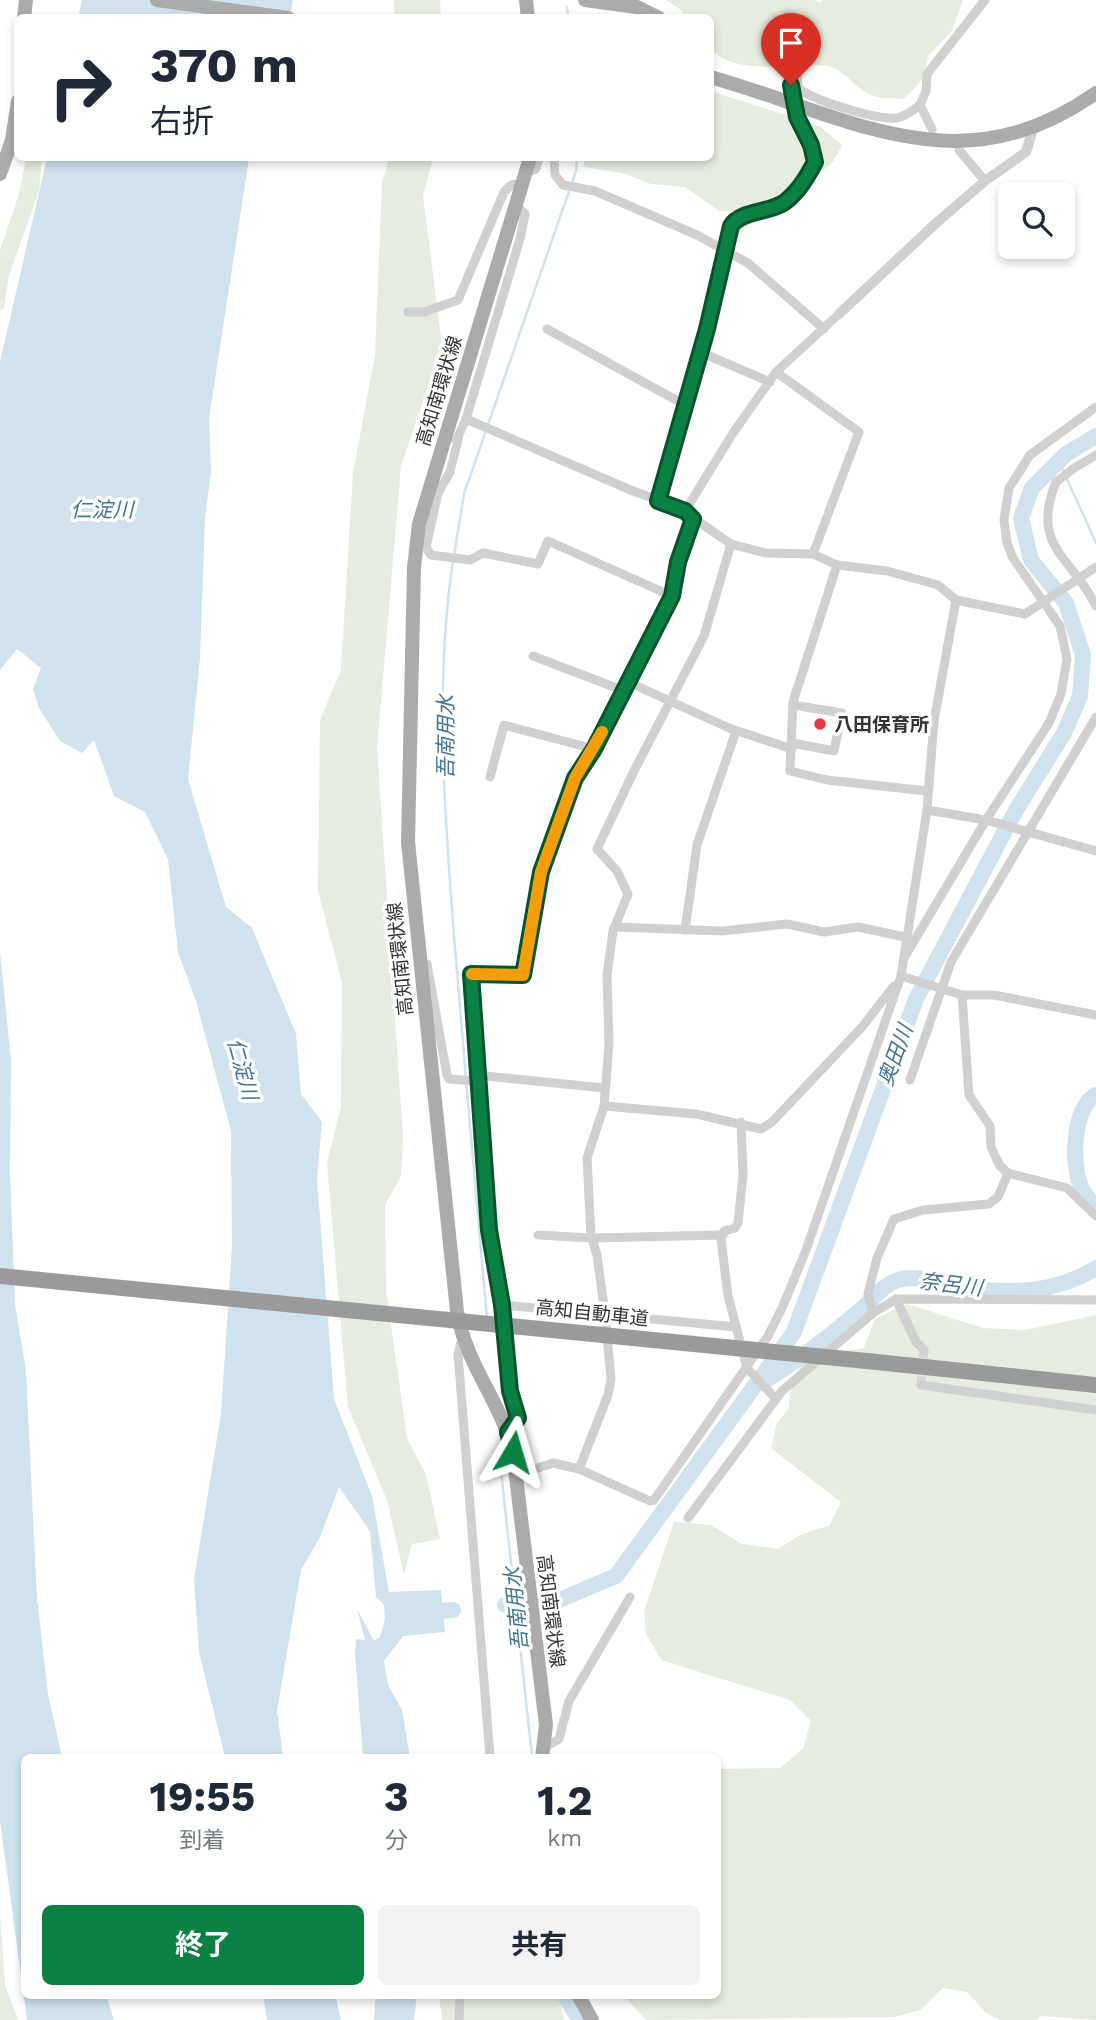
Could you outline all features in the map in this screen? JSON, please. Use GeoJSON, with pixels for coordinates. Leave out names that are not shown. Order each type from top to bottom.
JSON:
{"type":"FeatureCollection","features":[{"type":"Feature","properties":{"kind":"highway","name":"高知自動車道"},"geometry":{"type":"LineString","coordinates":[[0,1276],[1096,1385]]}},
{"type":"Feature","properties":{"kind":"main road"},"geometry":{"type":"LineString","coordinates":[[157,0],[259,14]]}},
{"type":"Feature","properties":{"kind":"main road"},"geometry":{"type":"LineString","coordinates":[[585,0],[620,2],[637,6],[652,14]]}},
{"type":"Feature","properties":{"kind":"main road"},"geometry":{"type":"LineString","coordinates":[[714,78],[935,140],[981,139],[1033,130],[1096,93]]}},
{"type":"Feature","properties":{"kind":"main road"},"geometry":{"type":"LineString","coordinates":[[0,174],[14,127]]}},
{"type":"Feature","properties":{"kind":"main road","name":"高知南環状線"},"geometry":{"type":"LineString","coordinates":[[528,171],[419,524],[414,567],[408,842],[462,1338],[477,1374],[508,1432],[516,1475],[546,1725],[543,1752]]}},
{"type":"Feature","properties":{"kind":"main road"},"geometry":{"type":"LineString","coordinates":[[580,1999],[592,2020]]}},
{"type":"Feature","properties":{"kind":"street"},"geometry":{"type":"LineString","coordinates":[[802,62],[797,68],[798,87],[802,92],[857,119],[896,118],[920,105],[926,91],[927,74],[985,0]]}},
{"type":"Feature","properties":{"kind":"street"},"geometry":{"type":"LineString","coordinates":[[658,501],[700,352],[731,226],[736,219],[783,203],[802,186],[815,162],[811,145],[797,117],[791,85]]}},
{"type":"Feature","properties":{"kind":"street"},"geometry":{"type":"LineString","coordinates":[[920,105],[932,129]]}},
{"type":"Feature","properties":{"kind":"street"},"geometry":{"type":"LineString","coordinates":[[685,511],[776,372],[985,180],[1026,152],[1033,130]]}},
{"type":"Feature","properties":{"kind":"street"},"geometry":{"type":"LineString","coordinates":[[959,150],[985,180]]}},
{"type":"Feature","properties":{"kind":"street"},"geometry":{"type":"LineString","coordinates":[[554,161],[555,175],[562,186],[584,188],[697,235],[748,263],[824,329]]}},
{"type":"Feature","properties":{"kind":"street"},"geometry":{"type":"LineString","coordinates":[[408,312],[424,312],[457,300],[504,192],[528,171]]}},
{"type":"Feature","properties":{"kind":"street"},"geometry":{"type":"LineString","coordinates":[[430,483],[442,473],[466,419],[520,239],[525,214],[517,206]]}},
{"type":"Feature","properties":{"kind":"street"},"geometry":{"type":"LineString","coordinates":[[547,329],[685,405]]}},
{"type":"Feature","properties":{"kind":"street"},"geometry":{"type":"LineString","coordinates":[[700,352],[770,382]]}},
{"type":"Feature","properties":{"kind":"street"},"geometry":{"type":"LineString","coordinates":[[776,372],[859,432],[813,554]]}},
{"type":"Feature","properties":{"kind":"street"},"geometry":{"type":"LineString","coordinates":[[903,960],[986,820],[1049,723],[1067,671],[1060,626],[1046,602],[1013,558],[1007,543],[1004,520],[1009,488],[1030,455],[1096,407]]}},
{"type":"Feature","properties":{"kind":"street"},"geometry":{"type":"LineString","coordinates":[[466,419],[479,422],[685,511],[731,544],[765,553],[813,554],[836,565],[887,571],[938,585],[956,600],[1025,614],[1096,567]]}},
{"type":"Feature","properties":{"kind":"street"},"geometry":{"type":"LineString","coordinates":[[458,436],[450,471],[438,493],[426,547],[431,555],[470,560],[483,552],[538,564],[548,541],[672,596]]}},
{"type":"Feature","properties":{"kind":"street"},"geometry":{"type":"LineString","coordinates":[[1096,455],[1056,482],[1048,503],[1046,521],[1053,546],[1096,606]]}},
{"type":"Feature","properties":{"kind":"street"},"geometry":{"type":"LineString","coordinates":[[508,1432],[518,1418],[510,1391],[502,1305],[489,1230],[476,1080],[471,974],[523,975],[541,872],[575,778],[594,749],[672,596],[678,562],[693,519]]}},
{"type":"Feature","properties":{"kind":"street"},"geometry":{"type":"LineString","coordinates":[[579,1469],[608,1395],[611,1379],[605,1314],[592,1238],[587,1158],[604,1107],[608,1044],[607,975],[615,927],[628,894],[623,880],[597,849],[704,636],[731,544]]}},
{"type":"Feature","properties":{"kind":"street"},"geometry":{"type":"LineString","coordinates":[[836,565],[793,705],[790,771],[827,780],[927,791]]}},
{"type":"Feature","properties":{"kind":"street"},"geometry":{"type":"LineString","coordinates":[[516,1475],[553,1463],[579,1469],[650,1501],[654,1500],[768,1336],[794,1282],[905,977],[905,937],[927,810],[934,722],[956,600]]}},
{"type":"Feature","properties":{"kind":"street"},"geometry":{"type":"LineString","coordinates":[[533,656],[671,703],[736,731],[792,746],[834,751],[842,713],[793,705]]}},
{"type":"Feature","properties":{"kind":"street"},"geometry":{"type":"LineString","coordinates":[[911,1080],[936,987],[1025,831],[1096,717]]}},
{"type":"Feature","properties":{"kind":"street"},"geometry":{"type":"LineString","coordinates":[[489,777],[504,725],[594,749]]}},
{"type":"Feature","properties":{"kind":"street"},"geometry":{"type":"LineString","coordinates":[[685,930],[697,845],[736,731]]}},
{"type":"Feature","properties":{"kind":"street"},"geometry":{"type":"LineString","coordinates":[[927,810],[986,820],[1096,850]]}},
{"type":"Feature","properties":{"kind":"street"},"geometry":{"type":"LineString","coordinates":[[411,881],[449,1079],[604,1088]]}},
{"type":"Feature","properties":{"kind":"street"},"geometry":{"type":"LineString","coordinates":[[615,927],[723,931],[787,924],[824,932],[858,927],[905,937]]}},
{"type":"Feature","properties":{"kind":"street"},"geometry":{"type":"LineString","coordinates":[[905,977],[962,995],[994,995],[1096,1015]]}},
{"type":"Feature","properties":{"kind":"street"},"geometry":{"type":"LineString","coordinates":[[604,1107],[696,1114],[741,1122],[761,1129],[772,1122],[862,1027],[905,977]]}},
{"type":"Feature","properties":{"kind":"street"},"geometry":{"type":"LineString","coordinates":[[962,995],[969,1095],[990,1126],[991,1147],[1000,1166],[1008,1173],[1067,1188],[1096,1216]]}},
{"type":"Feature","properties":{"kind":"street"},"geometry":{"type":"LineString","coordinates":[[538,1234],[592,1238],[723,1235],[738,1223],[743,1175],[741,1122]]}},
{"type":"Feature","properties":{"kind":"street"},"geometry":{"type":"LineString","coordinates":[[873,1313],[868,1294],[877,1258],[894,1219],[923,1210],[989,1204],[998,1197],[1008,1173]]}},
{"type":"Feature","properties":{"kind":"street"},"geometry":{"type":"LineString","coordinates":[[723,1235],[728,1296],[747,1367],[776,1399]]}},
{"type":"Feature","properties":{"kind":"street"},"geometry":{"type":"LineString","coordinates":[[896,1299],[916,1342],[924,1350]]}},
{"type":"Feature","properties":{"kind":"street"},"geometry":{"type":"LineString","coordinates":[[688,1518],[776,1399],[873,1313],[896,1299],[1096,1300]]}},
{"type":"Feature","properties":{"kind":"street"},"geometry":{"type":"LineString","coordinates":[[502,1305],[736,1327]]}},
{"type":"Feature","properties":{"kind":"street"},"geometry":{"type":"LineString","coordinates":[[462,1338],[457,1354],[490,1754]]}},
{"type":"Feature","properties":{"kind":"street"},"geometry":{"type":"LineString","coordinates":[[810,1368],[814,1351]]}},
{"type":"Feature","properties":{"kind":"street"},"geometry":{"type":"LineString","coordinates":[[921,1385],[1096,1410]]}},
{"type":"Feature","properties":{"kind":"street"},"geometry":{"type":"LineString","coordinates":[[543,1752],[559,1739],[569,1701],[630,1597]]}},
{"type":"Feature","properties":{"kind":"street"},"geometry":{"type":"LineString","coordinates":[[459,2020],[460,1999]]}},
{"type":"Feature","properties":{"kind":"shaded area"},"geometry":{"type":"Polygon","coordinates":[[[394,0],[440,0],[441,14],[394,14],[394,0]]]}},
{"type":"Feature","properties":{"kind":"shaded area"},"geometry":{"type":"Polygon","coordinates":[[[666,0],[814,0],[820,3],[823,0],[963,0],[951,32],[928,56],[922,80],[904,99],[871,95],[832,67],[751,66],[723,58],[714,52],[714,14],[683,14],[666,0]]]}},
{"type":"Feature","properties":{"kind":"shaded area"},"geometry":{"type":"Polygon","coordinates":[[[714,92],[819,126],[842,145],[833,162],[801,190],[746,211],[719,211],[685,187],[651,184],[622,173],[584,167],[584,161],[714,161],[714,92]]]}},
{"type":"Feature","properties":{"kind":"shaded area"},"geometry":{"type":"Polygon","coordinates":[[[25,161],[42,161],[39,191],[9,275],[4,308],[0,310],[0,250],[19,194],[25,161]]]}},
{"type":"Feature","properties":{"kind":"shaded area"},"geometry":{"type":"Polygon","coordinates":[[[388,161],[432,161],[423,196],[442,345],[401,466],[377,748],[403,1138],[401,1176],[385,1205],[386,1290],[407,1438],[426,1475],[440,1539],[412,1544],[404,1574],[387,1500],[348,1407],[327,1163],[341,1107],[342,983],[318,890],[320,720],[341,670],[353,473],[375,355],[382,183],[388,161]]]}},
{"type":"Feature","properties":{"kind":"shaded area"},"geometry":{"type":"Polygon","coordinates":[[[907,1304],[983,1328],[1026,1330],[1096,1315],[1096,2020],[1041,2016],[1036,2020],[1000,2020],[986,2013],[967,1992],[943,1988],[920,2010],[894,2017],[646,2020],[627,1999],[721,1999],[721,1769],[780,1768],[803,1749],[811,1721],[790,1700],[661,1660],[646,1633],[644,1612],[674,1522],[711,1525],[742,1544],[778,1549],[800,1535],[830,1525],[841,1502],[771,1448],[777,1423],[789,1408],[791,1380],[807,1358],[864,1348],[875,1319],[907,1304]]]}},
{"type":"Feature","properties":{"kind":"shaded area"},"geometry":{"type":"Polygon","coordinates":[[[0,1912],[5,1985],[18,2020],[0,2020],[0,1912]]]}},
{"type":"Feature","properties":{"kind":"shaded area"},"geometry":{"type":"Polygon","coordinates":[[[439,1999],[558,1999],[564,2020],[442,2020],[439,1999]]]}},
{"type":"Feature","properties":{"kind":"water"},"geometry":{"type":"Polygon","coordinates":[[[82,0],[293,0],[291,14],[79,14],[82,0]]]}},
{"type":"Feature","properties":{"kind":"water","name":"仁淀川"},"geometry":{"type":"Polygon","coordinates":[[[46,161],[249,161],[209,418],[211,472],[205,518],[200,658],[188,779],[226,907],[252,928],[296,1034],[301,1094],[322,1122],[317,1178],[334,1399],[372,1496],[389,1592],[441,1590],[445,1632],[403,1636],[384,1661],[388,1685],[402,1710],[409,1754],[363,1754],[355,1654],[356,1639],[365,1640],[357,1609],[374,1641],[380,1637],[385,1619],[384,1605],[376,1597],[370,1531],[339,1487],[320,1537],[301,1570],[277,1711],[283,1754],[224,1754],[199,1652],[194,1580],[221,1414],[232,1245],[231,1131],[196,1001],[178,952],[168,859],[145,812],[114,796],[94,740],[82,753],[60,741],[39,708],[33,689],[41,668],[17,649],[0,670],[0,362],[46,161]]]}},
{"type":"Feature","properties":{"kind":"water"},"geometry":{"type":"Polygon","coordinates":[[[0,952],[11,1060],[10,1173],[15,1305],[26,1371],[37,1598],[48,1695],[61,1754],[21,1754],[21,1976],[0,1821],[0,952]]]}},
{"type":"Feature","properties":{"kind":"water"},"geometry":{"type":"Polygon","coordinates":[[[24,1999],[107,1999],[114,2020],[27,2020],[24,1999]]]}},
{"type":"Feature","properties":{"kind":"water"},"geometry":{"type":"Polygon","coordinates":[[[264,1999],[336,1999],[341,2020],[267,2020],[264,1999]]]}},
{"type":"Feature","properties":{"kind":"water"},"geometry":{"type":"Polygon","coordinates":[[[376,1999],[417,1999],[414,2020],[374,2020],[376,1999]]]}},
{"type":"Feature","properties":{"kind":"waterway","name":"吾南用水"},"geometry":{"type":"LineString","coordinates":[[567,7],[568,14]]}},
{"type":"Feature","properties":{"kind":"waterway","name":"吾南用水"},"geometry":{"type":"LineString","coordinates":[[454,555],[464,494],[576,171],[577,161]]}},
{"type":"Feature","properties":{"kind":"waterway","name":"奥田川"},"geometry":{"type":"LineString","coordinates":[[505,1605],[557,1601],[616,1576],[794,1332],[916,999],[1016,810],[1064,733],[1080,696],[1083,655],[1066,603],[1031,560],[1021,518],[1032,488],[1066,454],[1096,436]]}},
{"type":"Feature","properties":{"kind":"waterway"},"geometry":{"type":"LineString","coordinates":[[1059,461],[1064,473]]}},
{"type":"Feature","properties":{"kind":"waterway"},"geometry":{"type":"LineString","coordinates":[[1067,479],[1096,543]]}},
{"type":"Feature","properties":{"kind":"waterway","name":"吾南用水"},"geometry":{"type":"LineString","coordinates":[[453,561],[444,656],[445,803],[487,1319]]}},
{"type":"Feature","properties":{"kind":"waterway","name":"奈呂川"},"geometry":{"type":"LineString","coordinates":[[1096,1095],[1082,1112],[1075,1153],[1078,1179],[1096,1207]]}},
{"type":"Feature","properties":{"kind":"waterway","name":"奈呂川"},"geometry":{"type":"LineString","coordinates":[[761,1383],[815,1347],[884,1288],[898,1280],[915,1278],[967,1288],[1001,1291],[1034,1290],[1065,1283],[1096,1268]]}},
{"type":"Feature","properties":{"kind":"waterway","name":"吾南用水"},"geometry":{"type":"LineString","coordinates":[[500,1462],[532,1754]]}},
{"type":"Feature","properties":{"kind":"waterway","name":"奥田川"},"geometry":{"type":"LineString","coordinates":[[422,1612],[453,1610]]}},
{"type":"Feature","properties":{"kind":"waterway"},"geometry":{"type":"LineString","coordinates":[[567,1999],[580,2020]]}},
{"type":"Feature","properties":{"kind":"tunnel"},"geometry":{"type":"LineString","coordinates":[[921,1385],[924,1350]]}},
{"type":"Feature","properties":{"kind":"slow traffic"},"geometry":{"type":"LineString","coordinates":[[472,974],[523,975],[541,872],[575,778],[602,732]]}},
{"type":"Feature","properties":{"kind":"place","name":"八田保育所"},"geometry":{"type":"Point","coordinates":[820,724]}},
{"type":"Feature","properties":{"kind":"route"},"geometry":{"type":"LineString","coordinates":[[513,1452],[508,1432],[516,1425],[518,1418],[510,1391],[502,1305],[489,1230],[479,1090],[475,1075],[471,974],[523,975],[541,872],[575,778],[594,749],[626,681],[672,596],[678,562],[693,519],[676,506],[658,501],[707,329],[731,226],[736,219],[783,203],[802,186],[815,162],[815,154],[797,117],[791,85]]}}]}
